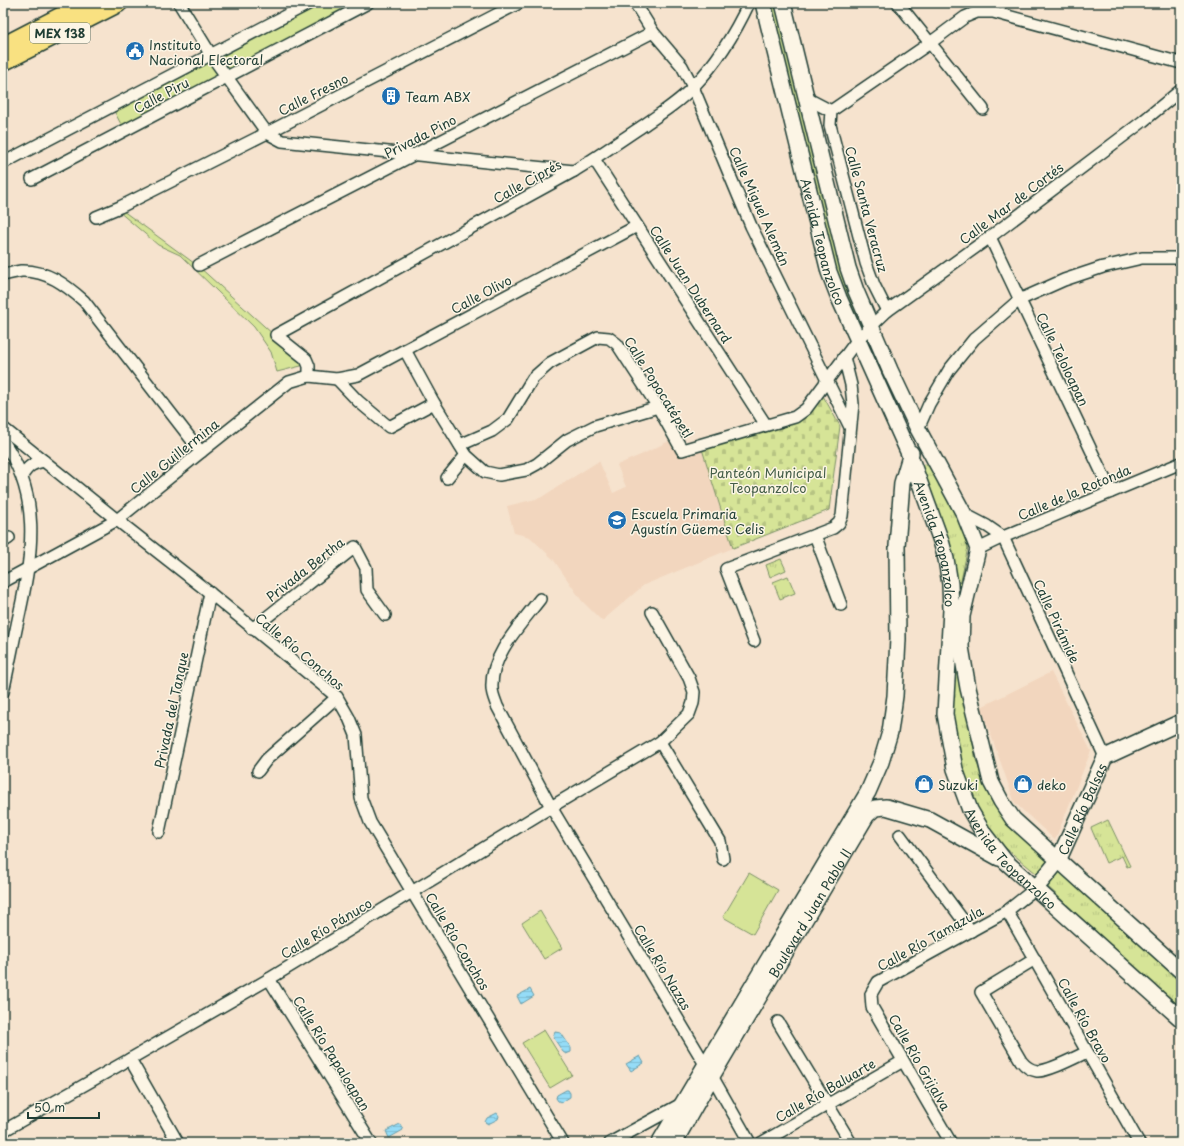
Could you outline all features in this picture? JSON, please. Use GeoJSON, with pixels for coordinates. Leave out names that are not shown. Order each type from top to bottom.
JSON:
{"type":"FeatureCollection","features":[{"type":"Feature","properties":{"kind":"main road","name":"MEX 138"},"geometry":{"type":"LineString","coordinates":[[3,46],[86,3]]}},
{"type":"Feature","properties":{"kind":"main road","name":"MEX 138"},"geometry":{"type":"LineString","coordinates":[[3,62],[119,3]]}},
{"type":"Feature","properties":{"kind":"main road","name":"Avenida Teopanzolco"},"geometry":{"type":"LineString","coordinates":[[763,3],[829,272],[839,298],[910,456],[941,541],[946,559],[950,584],[951,610],[945,714],[955,769],[970,810],[984,834],[1005,861],[1181,1019]]}},
{"type":"Feature","properties":{"kind":"main road","name":"Avenida Teopanzolco"},"geometry":{"type":"LineString","coordinates":[[783,3],[806,98],[820,147],[848,268],[856,291],[870,327],[918,429],[964,514],[978,549],[962,616],[961,647],[968,688],[991,782],[1013,820],[1181,971]]}},
{"type":"Feature","properties":{"kind":"main road","name":"Boulevard Juan Pablo II"},"geometry":{"type":"LineString","coordinates":[[674,1143],[703,1092],[709,1071],[868,792],[881,762],[887,740],[894,696],[898,639],[897,546],[902,483],[918,429]]}},
{"type":"Feature","properties":{"kind":"main road","name":"Calle Río Balsas"},"geometry":{"type":"LineString","coordinates":[[1036,888],[1058,861],[1105,757],[1181,722]]}},
{"type":"Feature","properties":{"kind":"main road","name":"Boulevard Juan Pablo II"},"geometry":{"type":"LineString","coordinates":[[659,1143],[682,1104],[709,1071],[867,815],[875,808],[886,807],[930,820],[1005,861]]}},
{"type":"Feature","properties":{"kind":"street"},"geometry":{"type":"LineString","coordinates":[[179,3],[211,55],[267,133],[282,141],[574,171]]}},
{"type":"Feature","properties":{"kind":"street"},"geometry":{"type":"LineString","coordinates":[[3,163],[310,3]]}},
{"type":"Feature","properties":{"kind":"street","name":"Calle Piru"},"geometry":{"type":"LineString","coordinates":[[32,179],[368,3]]}},
{"type":"Feature","properties":{"kind":"street","name":"Calle Fresno"},"geometry":{"type":"LineString","coordinates":[[96,218],[267,133],[519,3]]}},
{"type":"Feature","properties":{"kind":"street","name":"Calle Miguel Alemán"},"geometry":{"type":"LineString","coordinates":[[635,3],[653,32],[682,66],[693,87],[751,226],[826,381],[850,427]]}},
{"type":"Feature","properties":{"kind":"street","name":"Calle Ciprés"},"geometry":{"type":"LineString","coordinates":[[309,376],[308,362],[306,359],[276,334],[574,171],[663,112],[693,87],[708,70],[725,45],[749,3]]}},
{"type":"Feature","properties":{"kind":"street"},"geometry":{"type":"LineString","coordinates":[[898,3],[983,109]]}},
{"type":"Feature","properties":{"kind":"street"},"geometry":{"type":"LineString","coordinates":[[806,98],[831,111],[930,44],[965,17],[977,12],[993,12],[1181,64]]}},
{"type":"Feature","properties":{"kind":"street","name":"Privada Pino"},"geometry":{"type":"LineString","coordinates":[[199,265],[653,32]]}},
{"type":"Feature","properties":{"kind":"street","name":"Calle Mar de Cortés"},"geometry":{"type":"LineString","coordinates":[[858,339],[887,311],[990,237],[1142,122],[1181,90]]}},
{"type":"Feature","properties":{"kind":"street","name":"Calle Santa Veracruz"},"geometry":{"type":"LineString","coordinates":[[831,111],[830,125],[866,263],[874,286],[887,311]]}},
{"type":"Feature","properties":{"kind":"street","name":"Calle Juan Dubernard"},"geometry":{"type":"LineString","coordinates":[[594,159],[766,425]]}},
{"type":"Feature","properties":{"kind":"street","name":"Calle Olivo"},"geometry":{"type":"LineString","coordinates":[[337,379],[358,375],[637,226]]}},
{"type":"Feature","properties":{"kind":"street","name":"Calle Teloloapan"},"geometry":{"type":"LineString","coordinates":[[990,237],[1111,492]]}},
{"type":"Feature","properties":{"kind":"street"},"geometry":{"type":"LineString","coordinates":[[918,429],[929,404],[949,370],[974,339],[1019,300],[1064,280],[1103,267],[1142,258],[1181,258]]}},
{"type":"Feature","properties":{"kind":"street"},"geometry":{"type":"LineString","coordinates":[[3,275],[22,271],[43,273],[64,283],[84,301],[201,452]]}},
{"type":"Feature","properties":{"kind":"street","name":"Calle Popocatépetl"},"geometry":{"type":"LineString","coordinates":[[460,445],[492,431],[508,419],[533,378],[550,363],[598,337],[610,338],[617,344],[658,406],[682,450],[795,417],[806,409],[858,339]]}},
{"type":"Feature","properties":{"kind":"street"},"geometry":{"type":"LineString","coordinates":[[405,350],[434,403],[466,455],[485,472],[499,475],[526,470],[537,464],[567,440],[595,426],[658,406]]}},
{"type":"Feature","properties":{"kind":"street"},"geometry":{"type":"LineString","coordinates":[[754,641],[726,568],[833,528],[842,516],[853,404],[851,384],[844,356]]}},
{"type":"Feature","properties":{"kind":"street","name":"Calle Guillermina"},"geometry":{"type":"LineString","coordinates":[[3,582],[117,520],[289,382],[309,376],[337,379]]}},
{"type":"Feature","properties":{"kind":"street"},"geometry":{"type":"LineString","coordinates":[[337,379],[358,401],[389,427],[434,403]]}},
{"type":"Feature","properties":{"kind":"street","name":"Calle Río Conchos"},"geometry":{"type":"LineString","coordinates":[[3,428],[210,593],[252,629],[337,697],[349,718],[356,735],[362,798],[370,822],[563,1143]]}},
{"type":"Feature","properties":{"kind":"street"},"geometry":{"type":"LineString","coordinates":[[3,441],[11,453],[22,476],[28,501],[31,524],[29,569],[3,692]]}},
{"type":"Feature","properties":{"kind":"street"},"geometry":{"type":"LineString","coordinates":[[447,478],[466,455]]}},
{"type":"Feature","properties":{"kind":"street"},"geometry":{"type":"LineString","coordinates":[[22,476],[26,468],[34,463],[44,461]]}},
{"type":"Feature","properties":{"kind":"street","name":"Calle de la Rotonda"},"geometry":{"type":"LineString","coordinates":[[978,549],[1003,537],[1181,463]]}},
{"type":"Feature","properties":{"kind":"street"},"geometry":{"type":"LineString","coordinates":[[964,514],[987,526],[1003,537]]}},
{"type":"Feature","properties":{"kind":"street"},"geometry":{"type":"LineString","coordinates":[[815,535],[841,605]]}},
{"type":"Feature","properties":{"kind":"street","name":"Calle Pirámide"},"geometry":{"type":"LineString","coordinates":[[1003,537],[1105,757]]}},
{"type":"Feature","properties":{"kind":"street","name":"Privada Bertha"},"geometry":{"type":"LineString","coordinates":[[252,629],[355,547],[366,568],[367,590],[385,615]]}},
{"type":"Feature","properties":{"kind":"street","name":"Privada del Tanque"},"geometry":{"type":"LineString","coordinates":[[159,832],[210,593]]}},
{"type":"Feature","properties":{"kind":"street","name":"Calle Río Nazas"},"geometry":{"type":"LineString","coordinates":[[540,599],[503,649],[493,668],[492,689],[497,706],[551,807],[709,1071],[750,1143]]}},
{"type":"Feature","properties":{"kind":"street","name":"Calle Río Pánuco"},"geometry":{"type":"LineString","coordinates":[[3,1131],[269,979],[660,742],[689,714],[694,703],[694,692],[689,678],[652,612]]}},
{"type":"Feature","properties":{"kind":"street"},"geometry":{"type":"LineString","coordinates":[[258,771],[267,759],[337,697]]}},
{"type":"Feature","properties":{"kind":"street"},"geometry":{"type":"LineString","coordinates":[[660,742],[720,841],[723,859]]}},
{"type":"Feature","properties":{"kind":"street"},"geometry":{"type":"LineString","coordinates":[[900,835],[970,931]]}},
{"type":"Feature","properties":{"kind":"street","name":"Calle Río Tamazula"},"geometry":{"type":"LineString","coordinates":[[871,994],[878,982],[1007,910],[1036,888]]}},
{"type":"Feature","properties":{"kind":"street","name":"Calle Río Bravo"},"geometry":{"type":"LineString","coordinates":[[1007,910],[1139,1143]]}},
{"type":"Feature","properties":{"kind":"street"},"geometry":{"type":"LineString","coordinates":[[1035,959],[981,992],[1021,1061],[1027,1068],[1036,1071],[1046,1070],[1087,1052]]}},
{"type":"Feature","properties":{"kind":"street","name":"Calle Río Papaloapan"},"geometry":{"type":"LineString","coordinates":[[269,979],[371,1143]]}},
{"type":"Feature","properties":{"kind":"street","name":"Calle Río Grijalva"},"geometry":{"type":"LineString","coordinates":[[871,994],[872,1007],[951,1143]]}},
{"type":"Feature","properties":{"kind":"street"},"geometry":{"type":"LineString","coordinates":[[778,1022],[829,1104],[851,1143]]}},
{"type":"Feature","properties":{"kind":"street"},"geometry":{"type":"LineString","coordinates":[[130,1059],[178,1143]]}},
{"type":"Feature","properties":{"kind":"street","name":"Calle Río Baluarte"},"geometry":{"type":"LineString","coordinates":[[761,1143],[903,1062]]}},
{"type":"Feature","properties":{"kind":"street"},"geometry":{"type":"LineString","coordinates":[[610,1143],[703,1092]]}},
{"type":"Feature","properties":{"kind":"shaded area","name":"Escuela Primaria Agustín Güemes Celis"},"geometry":{"type":"Polygon","coordinates":[[[671,440],[702,449],[733,548],[644,585],[602,621],[582,601],[553,559],[530,537],[514,533],[507,506],[540,498],[599,461],[613,493],[626,487],[617,465],[671,440]]]}},
{"type":"Feature","properties":{"kind":"shaded area"},"geometry":{"type":"Polygon","coordinates":[[[1051,672],[1091,751],[1055,840],[1015,803],[981,707],[1051,672]]]}},
{"type":"Feature","properties":{"kind":"green space"},"geometry":{"type":"Polygon","coordinates":[[[310,3],[368,3],[124,130],[112,107],[310,3]]]}},
{"type":"Feature","properties":{"kind":"green space"},"geometry":{"type":"Polygon","coordinates":[[[763,3],[783,3],[871,327],[858,339],[839,298],[763,3]]]}},
{"type":"Feature","properties":{"kind":"green space"},"geometry":{"type":"Polygon","coordinates":[[[119,208],[198,266],[275,336],[305,360],[301,366],[277,372],[271,352],[254,327],[180,255],[158,245],[118,211],[119,208]]]}},
{"type":"Feature","properties":{"kind":"green space","name":"Panteón Municipal Teopanzolco"},"geometry":{"type":"Polygon","coordinates":[[[822,394],[840,426],[829,510],[733,548],[702,449],[794,419],[822,394]]]}},
{"type":"Feature","properties":{"kind":"green space"},"geometry":{"type":"Polygon","coordinates":[[[924,464],[930,467],[960,524],[968,547],[958,595],[920,466],[924,464]]]}},
{"type":"Feature","properties":{"kind":"green space"},"geometry":{"type":"Polygon","coordinates":[[[781,559],[786,570],[770,577],[766,565],[781,559]]]}},
{"type":"Feature","properties":{"kind":"green space"},"geometry":{"type":"Polygon","coordinates":[[[788,576],[795,593],[780,599],[773,582],[788,576]]]}},
{"type":"Feature","properties":{"kind":"green space"},"geometry":{"type":"Polygon","coordinates":[[[953,636],[976,760],[982,777],[1050,859],[1041,872],[1037,874],[1002,845],[983,821],[963,775],[948,711],[953,636]]]}},
{"type":"Feature","properties":{"kind":"green space"},"geometry":{"type":"Polygon","coordinates":[[[1108,820],[1130,866],[1127,867],[1122,856],[1106,863],[1091,828],[1108,820]]]}},
{"type":"Feature","properties":{"kind":"green space"},"geometry":{"type":"Polygon","coordinates":[[[1059,865],[1181,976],[1181,1011],[1046,885],[1059,865]]]}},
{"type":"Feature","properties":{"kind":"green space"},"geometry":{"type":"Polygon","coordinates":[[[749,873],[778,890],[753,934],[723,917],[749,873]]]}},
{"type":"Feature","properties":{"kind":"green space"},"geometry":{"type":"Polygon","coordinates":[[[540,911],[562,948],[544,959],[522,923],[540,911]]]}},
{"type":"Feature","properties":{"kind":"green space"},"geometry":{"type":"Polygon","coordinates":[[[544,1030],[572,1075],[550,1088],[522,1043],[544,1030]]]}},
{"type":"Feature","properties":{"kind":"water"},"geometry":{"type":"Polygon","coordinates":[[[530,989],[534,996],[521,1004],[517,996],[530,989]]]}},
{"type":"Feature","properties":{"kind":"water"},"geometry":{"type":"Polygon","coordinates":[[[555,1032],[561,1033],[571,1048],[571,1052],[566,1054],[563,1052],[553,1037],[555,1032]]]}},
{"type":"Feature","properties":{"kind":"water"},"geometry":{"type":"Polygon","coordinates":[[[640,1056],[644,1063],[631,1071],[626,1064],[640,1056]]]}},
{"type":"Feature","properties":{"kind":"water"},"geometry":{"type":"Polygon","coordinates":[[[566,1090],[570,1093],[570,1097],[562,1102],[558,1101],[556,1098],[557,1095],[566,1090]]]}},
{"type":"Feature","properties":{"kind":"water"},"geometry":{"type":"Polygon","coordinates":[[[497,1113],[499,1116],[498,1119],[488,1124],[485,1122],[487,1118],[497,1113]]]}},
{"type":"Feature","properties":{"kind":"water"},"geometry":{"type":"Polygon","coordinates":[[[400,1124],[403,1130],[389,1138],[386,1131],[400,1124]]]}},
{"type":"Feature","properties":{"kind":"place","name":"Instituto Nacional Electoral"},"geometry":{"type":"Point","coordinates":[135,51]}},
{"type":"Feature","properties":{"kind":"place","name":"Team ABX"},"geometry":{"type":"Point","coordinates":[391,96]}},
{"type":"Feature","properties":{"kind":"place","name":"Escuela Primaria Agustín Güemes Celis"},"geometry":{"type":"Point","coordinates":[617,520]}},
{"type":"Feature","properties":{"kind":"place","name":"Suzuki"},"geometry":{"type":"Point","coordinates":[924,784]}},
{"type":"Feature","properties":{"kind":"place","name":"deko"},"geometry":{"type":"Point","coordinates":[1023,784]}}]}
